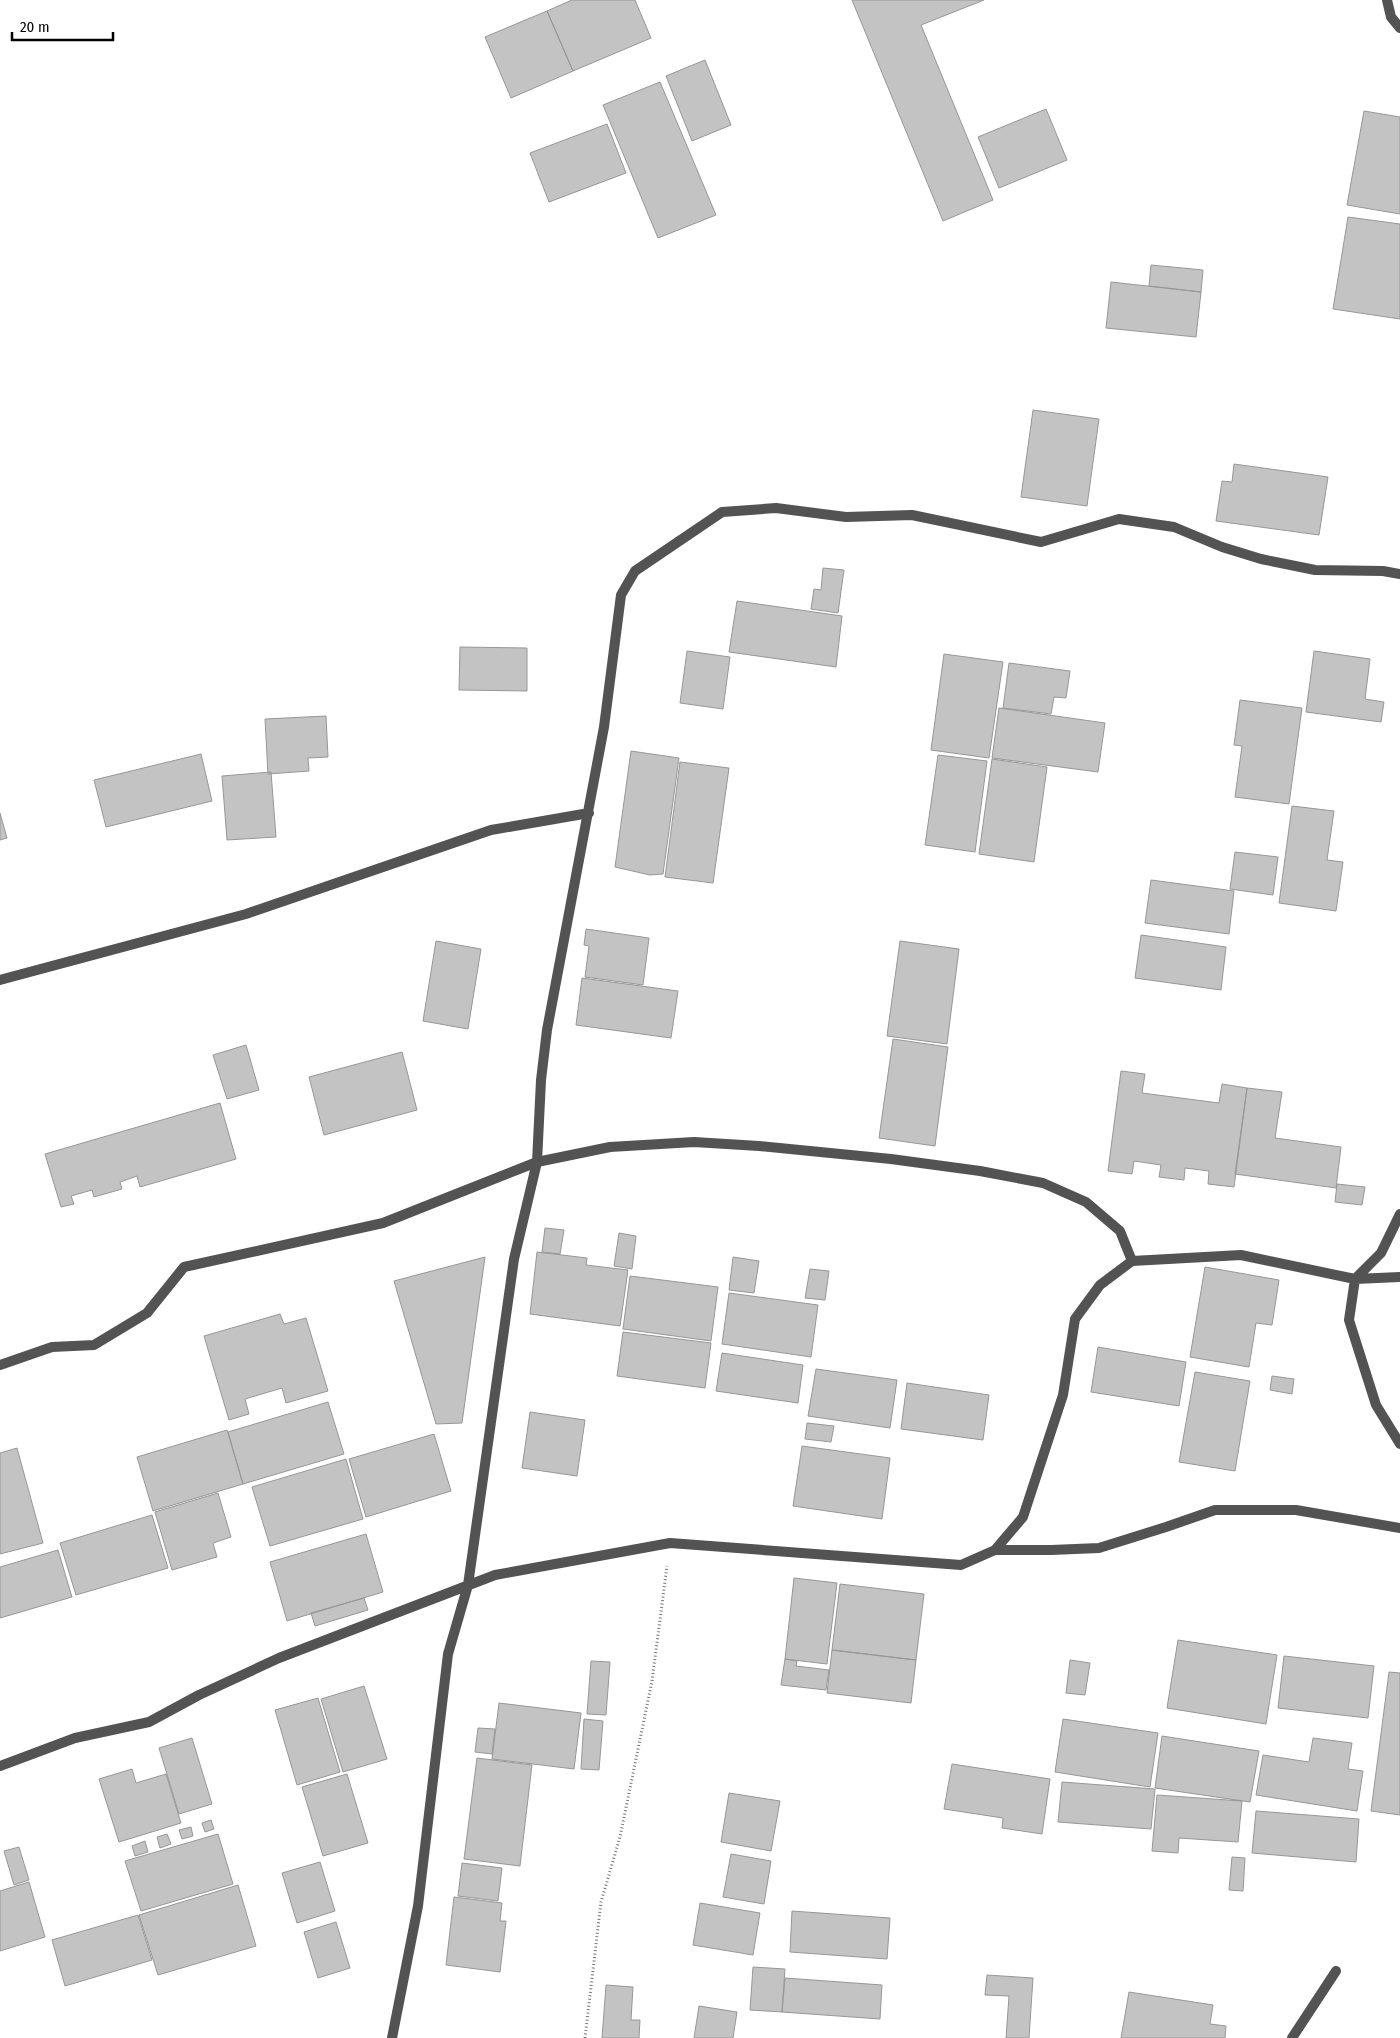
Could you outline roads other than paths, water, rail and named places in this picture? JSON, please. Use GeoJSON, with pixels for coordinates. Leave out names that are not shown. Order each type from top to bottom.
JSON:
{"type":"FeatureCollection","features":[{"type":"Feature","properties":{"kind":"street"},"geometry":{"type":"LineString","coordinates":[[1387,0],[1391,17],[1400,28]]}},
{"type":"Feature","properties":{"kind":"street"},"geometry":{"type":"LineString","coordinates":[[392,2038],[418,1906],[448,1654],[468,1586],[514,1259],[537,1162],[541,1080],[547,1030],[604,727],[622,596],[635,572],[722,512],[776,508],[846,517],[912,515],[1041,542],[1119,519],[1174,527],[1222,547],[1261,559],[1315,570],[1400,574]]}},
{"type":"Feature","properties":{"kind":"street"},"geometry":{"type":"LineString","coordinates":[[0,980],[246,914],[491,830],[589,813]]}},
{"type":"Feature","properties":{"kind":"street"},"geometry":{"type":"LineString","coordinates":[[0,1365],[52,1347],[94,1345],[147,1313],[184,1267],[383,1223],[537,1162],[610,1147],[694,1142],[778,1148],[891,1159],[980,1171],[1043,1183],[1086,1202],[1120,1231],[1132,1261]]}},
{"type":"Feature","properties":{"kind":"street"},"geometry":{"type":"LineString","coordinates":[[1400,1214],[1381,1253],[1354,1279],[1349,1320],[1376,1405],[1400,1444]]}},
{"type":"Feature","properties":{"kind":"street"},"geometry":{"type":"LineString","coordinates":[[995,1550],[1023,1517],[1063,1395],[1075,1319],[1100,1285],[1132,1261],[1241,1255],[1354,1279],[1400,1277]]}},
{"type":"Feature","properties":{"kind":"street"},"geometry":{"type":"LineString","coordinates":[[0,1766],[75,1738],[149,1722],[199,1695],[278,1658],[495,1575],[670,1542],[961,1565],[995,1550],[1099,1548],[1166,1528],[1215,1510],[1296,1510],[1400,1528]]}},
{"type":"Feature","properties":{"kind":"street"},"geometry":{"type":"LineString","coordinates":[[1292,2038],[1336,1971]]}}]}
